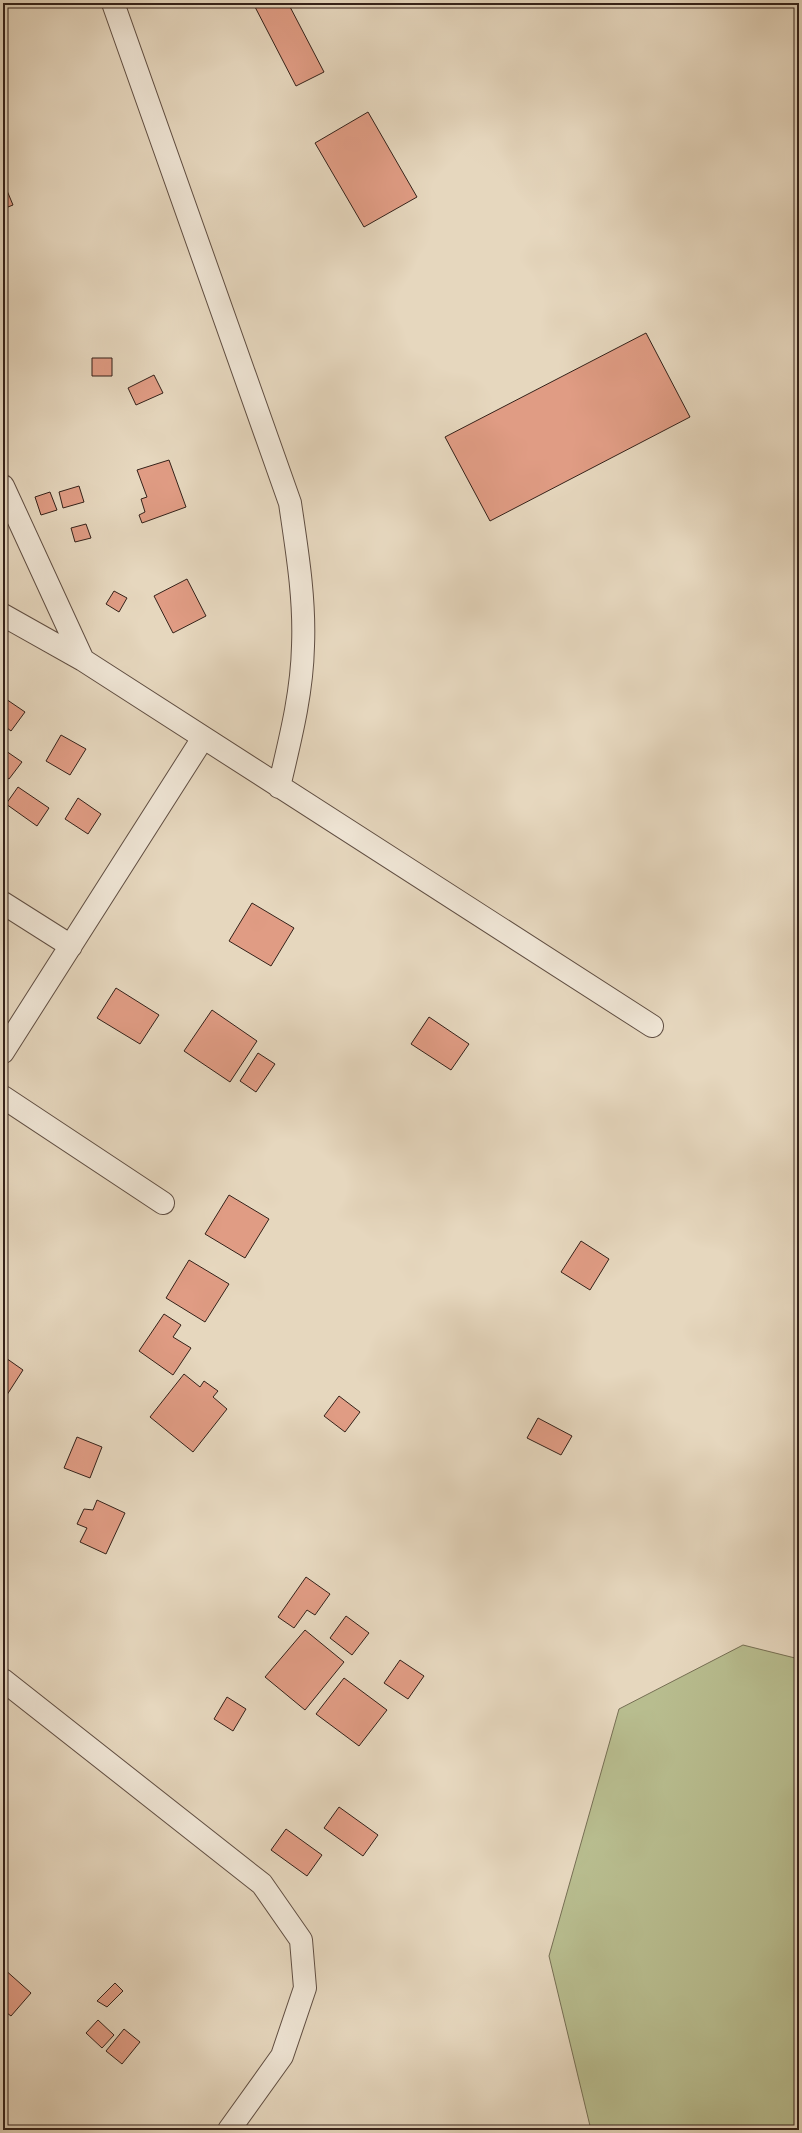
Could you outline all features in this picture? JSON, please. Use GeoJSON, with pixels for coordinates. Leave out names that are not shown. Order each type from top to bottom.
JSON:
{"type":"FeatureCollection","features":[{"type":"Feature","properties":{"kind":"street"},"geometry":{"type":"LineString","coordinates":[[113,3],[290,504],[301,574],[303,646],[296,717],[279,787]]}},
{"type":"Feature","properties":{"kind":"street"},"geometry":{"type":"LineString","coordinates":[[3,486],[83,660]]}},
{"type":"Feature","properties":{"kind":"street"},"geometry":{"type":"LineString","coordinates":[[3,615],[83,660],[652,1026]]}},
{"type":"Feature","properties":{"kind":"street"},"geometry":{"type":"LineString","coordinates":[[3,1052],[203,738]]}},
{"type":"Feature","properties":{"kind":"street"},"geometry":{"type":"LineString","coordinates":[[3,903],[71,946]]}},
{"type":"Feature","properties":{"kind":"street"},"geometry":{"type":"LineString","coordinates":[[3,1097],[163,1203]]}},
{"type":"Feature","properties":{"kind":"street"},"geometry":{"type":"LineString","coordinates":[[3,1680],[262,1884],[301,1940],[305,1988],[282,2056],[229,2130]]}},
{"type":"Feature","properties":{"kind":"green space"},"geometry":{"type":"Polygon","coordinates":[[[743,1645],[799,1659],[799,2130],[591,2130],[549,1956],[619,1709],[743,1645]]]}},
{"type":"Feature","properties":{"kind":"building"},"geometry":{"type":"Polygon","coordinates":[[[258,3],[288,3],[324,72],[296,86],[254,5],[258,3]]]}},
{"type":"Feature","properties":{"kind":"building"},"geometry":{"type":"Polygon","coordinates":[[[368,112],[417,197],[364,227],[315,143],[368,112]]]}},
{"type":"Feature","properties":{"kind":"building"},"geometry":{"type":"Polygon","coordinates":[[[3,181],[13,205],[3,209],[3,181]]]}},
{"type":"Feature","properties":{"kind":"building"},"geometry":{"type":"Polygon","coordinates":[[[646,333],[690,417],[490,521],[445,437],[646,333]]]}},
{"type":"Feature","properties":{"kind":"building"},"geometry":{"type":"Polygon","coordinates":[[[92,358],[112,358],[112,376],[92,376],[92,358]]]}},
{"type":"Feature","properties":{"kind":"building"},"geometry":{"type":"Polygon","coordinates":[[[154,375],[163,393],[136,405],[128,388],[154,375]]]}},
{"type":"Feature","properties":{"kind":"building"},"geometry":{"type":"Polygon","coordinates":[[[169,460],[186,507],[142,523],[139,515],[145,512],[141,499],[147,497],[137,470],[169,460]]]}},
{"type":"Feature","properties":{"kind":"building"},"geometry":{"type":"Polygon","coordinates":[[[79,486],[84,502],[63,508],[59,492],[79,486]]]}},
{"type":"Feature","properties":{"kind":"building"},"geometry":{"type":"Polygon","coordinates":[[[50,492],[57,510],[41,515],[35,497],[50,492]]]}},
{"type":"Feature","properties":{"kind":"building"},"geometry":{"type":"Polygon","coordinates":[[[86,524],[91,538],[75,542],[71,528],[86,524]]]}},
{"type":"Feature","properties":{"kind":"building"},"geometry":{"type":"Polygon","coordinates":[[[187,579],[206,616],[173,633],[154,596],[187,579]]]}},
{"type":"Feature","properties":{"kind":"building"},"geometry":{"type":"Polygon","coordinates":[[[114,591],[127,598],[119,612],[106,604],[114,591]]]}},
{"type":"Feature","properties":{"kind":"building"},"geometry":{"type":"Polygon","coordinates":[[[3,697],[25,712],[11,731],[3,725],[3,697]]]}},
{"type":"Feature","properties":{"kind":"building"},"geometry":{"type":"Polygon","coordinates":[[[61,735],[86,749],[70,775],[46,761],[61,735]]]}},
{"type":"Feature","properties":{"kind":"building"},"geometry":{"type":"Polygon","coordinates":[[[6,751],[22,762],[9,779],[3,775],[3,756],[6,751]]]}},
{"type":"Feature","properties":{"kind":"building"},"geometry":{"type":"Polygon","coordinates":[[[18,787],[49,808],[37,826],[6,804],[18,787]]]}},
{"type":"Feature","properties":{"kind":"building"},"geometry":{"type":"Polygon","coordinates":[[[78,798],[101,814],[88,834],[65,819],[78,798]]]}},
{"type":"Feature","properties":{"kind":"building"},"geometry":{"type":"Polygon","coordinates":[[[252,903],[294,928],[271,966],[229,941],[252,903]]]}},
{"type":"Feature","properties":{"kind":"building"},"geometry":{"type":"Polygon","coordinates":[[[116,988],[159,1015],[140,1044],[97,1018],[116,988]]]}},
{"type":"Feature","properties":{"kind":"building"},"geometry":{"type":"Polygon","coordinates":[[[212,1010],[257,1041],[230,1082],[184,1051],[212,1010]]]}},
{"type":"Feature","properties":{"kind":"building"},"geometry":{"type":"Polygon","coordinates":[[[429,1017],[469,1044],[451,1070],[411,1044],[429,1017]]]}},
{"type":"Feature","properties":{"kind":"building"},"geometry":{"type":"Polygon","coordinates":[[[258,1053],[275,1064],[256,1092],[240,1081],[258,1053]]]}},
{"type":"Feature","properties":{"kind":"building"},"geometry":{"type":"Polygon","coordinates":[[[229,1195],[269,1219],[245,1258],[205,1234],[229,1195]]]}},
{"type":"Feature","properties":{"kind":"building"},"geometry":{"type":"Polygon","coordinates":[[[581,1241],[609,1259],[590,1290],[561,1272],[581,1241]]]}},
{"type":"Feature","properties":{"kind":"building"},"geometry":{"type":"Polygon","coordinates":[[[189,1260],[229,1284],[205,1322],[166,1298],[189,1260]]]}},
{"type":"Feature","properties":{"kind":"building"},"geometry":{"type":"Polygon","coordinates":[[[164,1314],[181,1325],[173,1337],[191,1348],[173,1375],[139,1351],[164,1314]]]}},
{"type":"Feature","properties":{"kind":"building"},"geometry":{"type":"Polygon","coordinates":[[[3,1356],[23,1370],[3,1401],[3,1356]]]}},
{"type":"Feature","properties":{"kind":"building"},"geometry":{"type":"Polygon","coordinates":[[[184,1374],[200,1387],[204,1381],[218,1391],[213,1397],[227,1409],[193,1452],[150,1417],[184,1374]]]}},
{"type":"Feature","properties":{"kind":"building"},"geometry":{"type":"Polygon","coordinates":[[[339,1396],[360,1412],[345,1432],[324,1416],[339,1396]]]}},
{"type":"Feature","properties":{"kind":"building"},"geometry":{"type":"Polygon","coordinates":[[[538,1418],[572,1436],[561,1455],[527,1438],[538,1418]]]}},
{"type":"Feature","properties":{"kind":"building"},"geometry":{"type":"Polygon","coordinates":[[[77,1437],[102,1447],[90,1478],[64,1468],[77,1437]]]}},
{"type":"Feature","properties":{"kind":"building"},"geometry":{"type":"Polygon","coordinates":[[[97,1500],[125,1513],[106,1554],[80,1542],[87,1528],[77,1524],[84,1509],[93,1510],[97,1500]]]}},
{"type":"Feature","properties":{"kind":"building"},"geometry":{"type":"Polygon","coordinates":[[[306,1577],[330,1594],[315,1615],[307,1610],[294,1628],[278,1617],[306,1577]]]}},
{"type":"Feature","properties":{"kind":"building"},"geometry":{"type":"Polygon","coordinates":[[[346,1616],[369,1633],[352,1655],[330,1638],[346,1616]]]}},
{"type":"Feature","properties":{"kind":"building"},"geometry":{"type":"Polygon","coordinates":[[[305,1630],[344,1662],[305,1710],[265,1677],[305,1630]]]}},
{"type":"Feature","properties":{"kind":"building"},"geometry":{"type":"Polygon","coordinates":[[[400,1660],[424,1676],[408,1699],[384,1683],[400,1660]]]}},
{"type":"Feature","properties":{"kind":"building"},"geometry":{"type":"Polygon","coordinates":[[[344,1678],[387,1710],[359,1746],[316,1714],[344,1678]]]}},
{"type":"Feature","properties":{"kind":"building"},"geometry":{"type":"Polygon","coordinates":[[[227,1697],[246,1709],[233,1731],[214,1719],[227,1697]]]}},
{"type":"Feature","properties":{"kind":"building"},"geometry":{"type":"Polygon","coordinates":[[[339,1807],[378,1835],[363,1856],[324,1828],[339,1807]]]}},
{"type":"Feature","properties":{"kind":"building"},"geometry":{"type":"Polygon","coordinates":[[[286,1829],[322,1855],[307,1876],[271,1850],[286,1829]]]}},
{"type":"Feature","properties":{"kind":"building"},"geometry":{"type":"Polygon","coordinates":[[[3,1968],[31,1993],[11,2016],[3,2010],[3,1968]]]}},
{"type":"Feature","properties":{"kind":"building"},"geometry":{"type":"Polygon","coordinates":[[[115,1983],[123,1991],[107,2007],[97,2001],[115,1983]]]}},
{"type":"Feature","properties":{"kind":"building"},"geometry":{"type":"Polygon","coordinates":[[[98,2020],[114,2035],[102,2048],[86,2033],[98,2020]]]}},
{"type":"Feature","properties":{"kind":"building"},"geometry":{"type":"Polygon","coordinates":[[[124,2029],[140,2042],[122,2064],[106,2051],[124,2029]]]}}]}
